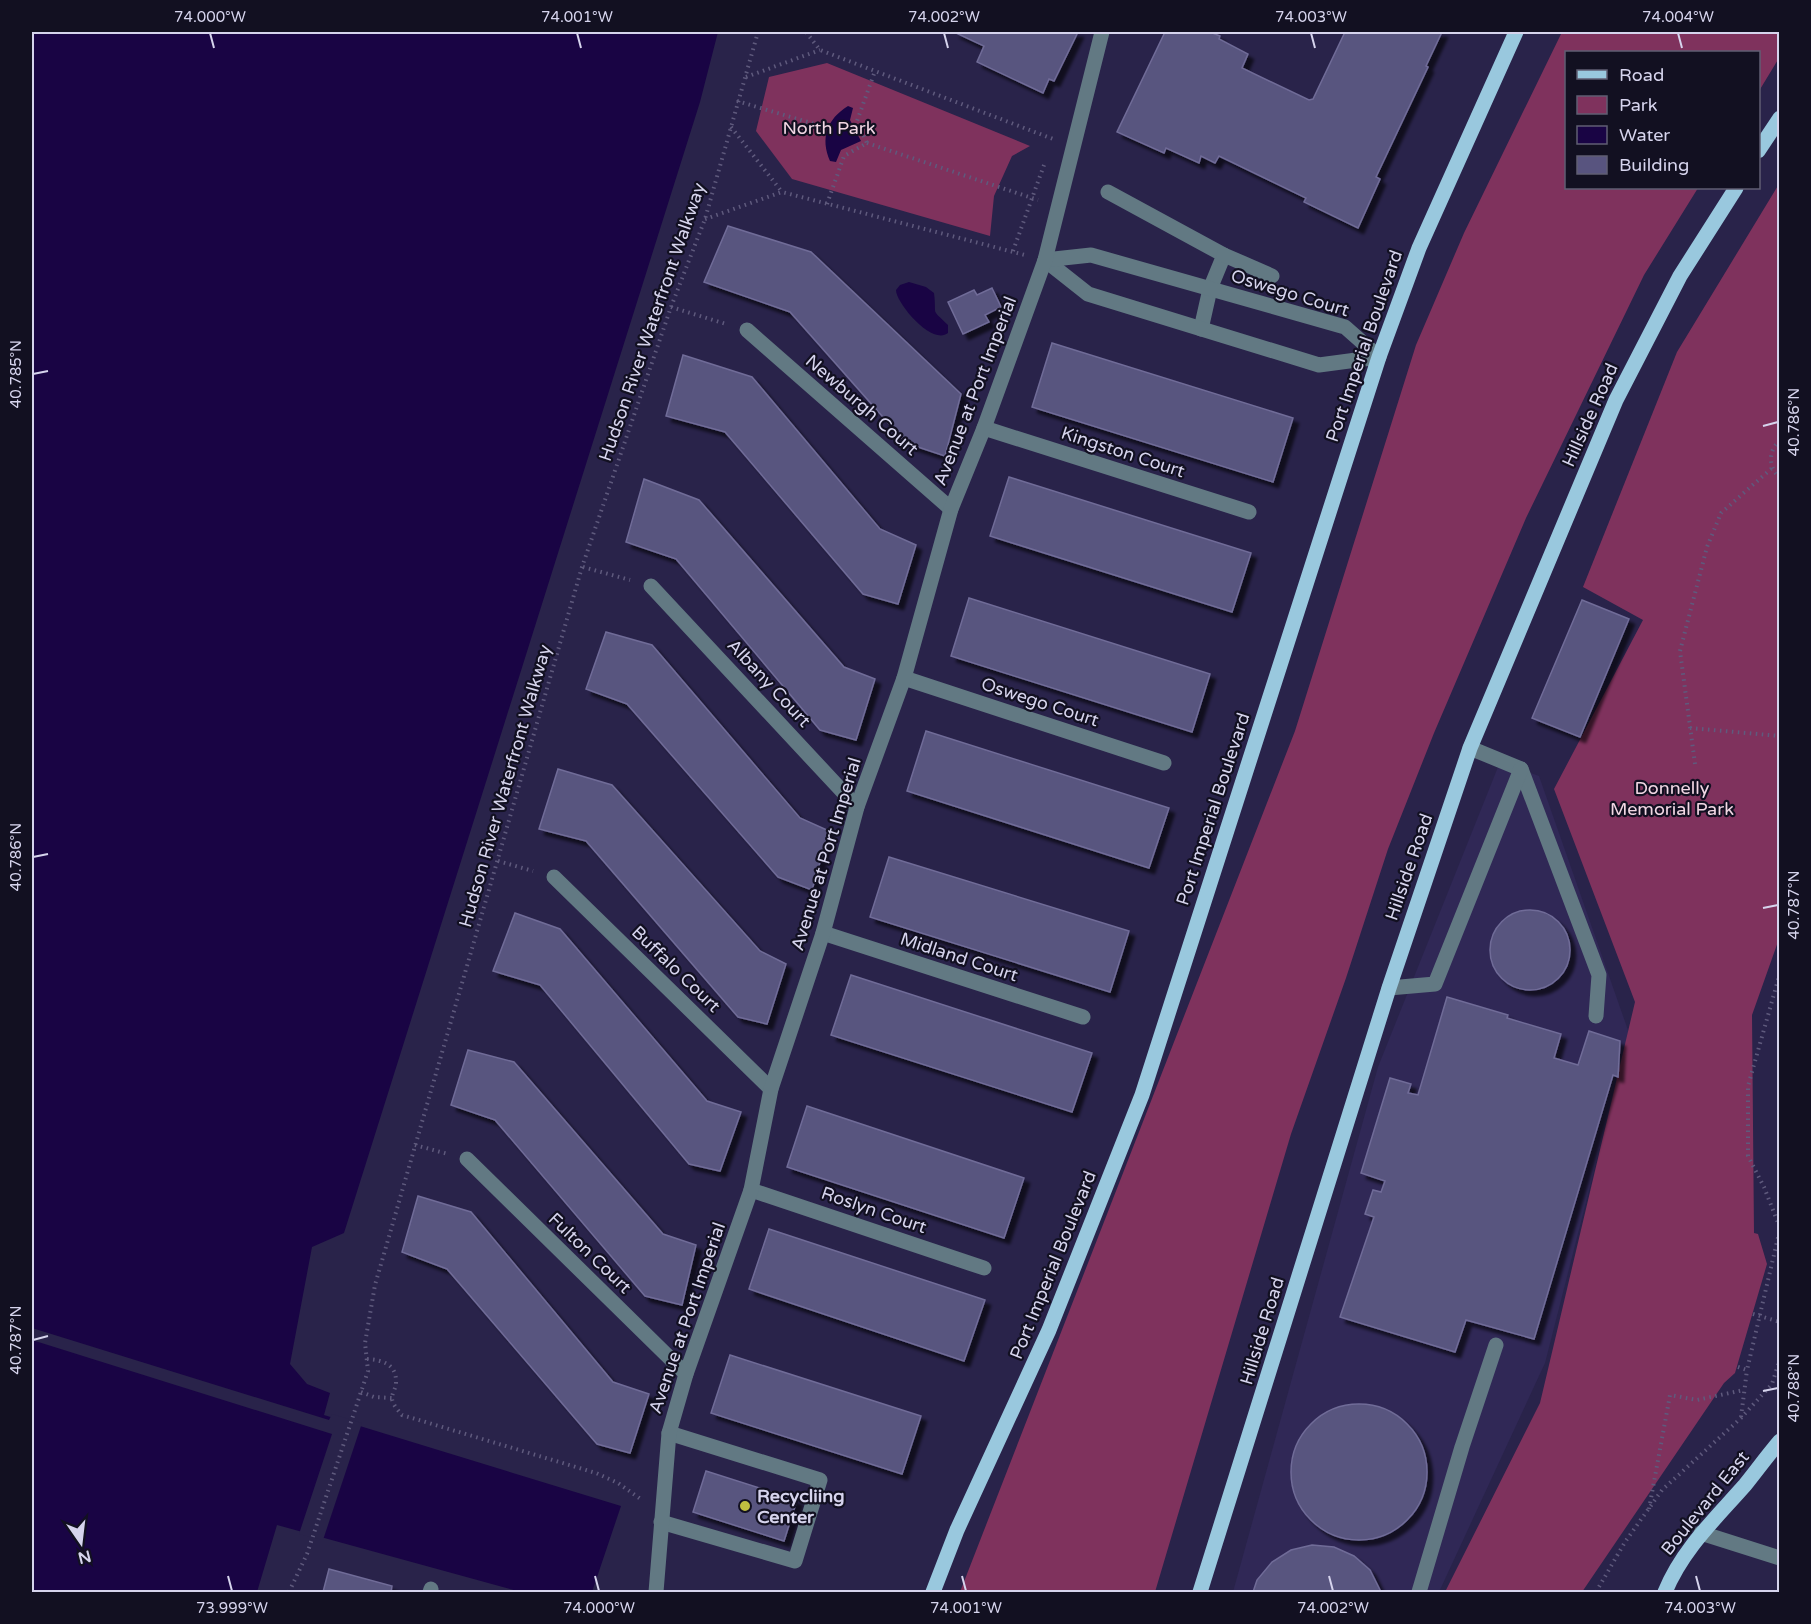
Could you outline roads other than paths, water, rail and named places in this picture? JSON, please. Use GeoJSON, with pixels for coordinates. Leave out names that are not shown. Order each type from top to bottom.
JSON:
{"type":"FeatureCollection","features":[{"type":"Feature","properties":{"kind":"main road","name":"Port Imperial Boulevard"},"geometry":{"type":"LineString","coordinates":[[933,1593],[957,1530],[1049,1330],[1142,1095],[1379,357],[1419,248],[1516,32]]}},
{"type":"Feature","properties":{"kind":"main road"},"geometry":{"type":"LineString","coordinates":[[1760,148],[1779,118]]}},
{"type":"Feature","properties":{"kind":"main road","name":"Hillside Road"},"geometry":{"type":"LineString","coordinates":[[1200,1593],[1389,988],[1470,748],[1616,400],[1680,276],[1735,189]]}},
{"type":"Feature","properties":{"kind":"main road","name":"Boulevard East"},"geometry":{"type":"LineString","coordinates":[[1665,1593],[1673,1573],[1701,1533],[1745,1485],[1779,1440]]}},
{"type":"Feature","properties":{"kind":"street","name":"Avenue at Port Imperial"},"geometry":{"type":"LineString","coordinates":[[656,1593],[669,1433],[686,1374],[751,1190],[771,1089],[824,933],[857,807],[904,678],[951,509],[984,428],[1045,260],[1102,32]]}},
{"type":"Feature","properties":{"kind":"street"},"geometry":{"type":"LineString","coordinates":[[1108,192],[1224,255],[1272,276]]}},
{"type":"Feature","properties":{"kind":"street","name":"Oswego Court"},"geometry":{"type":"LineString","coordinates":[[1045,260],[1091,255],[1345,327],[1379,357]]}},
{"type":"Feature","properties":{"kind":"street"},"geometry":{"type":"LineString","coordinates":[[1201,329],[1210,290],[1224,255]]}},
{"type":"Feature","properties":{"kind":"street"},"geometry":{"type":"LineString","coordinates":[[1045,260],[1088,294],[1319,365],[1379,357]]}},
{"type":"Feature","properties":{"kind":"street","name":"Newburgh Court"},"geometry":{"type":"LineString","coordinates":[[747,330],[951,509]]}},
{"type":"Feature","properties":{"kind":"street","name":"Kingston Court"},"geometry":{"type":"LineString","coordinates":[[984,428],[1249,512]]}},
{"type":"Feature","properties":{"kind":"street","name":"Albany Court"},"geometry":{"type":"LineString","coordinates":[[651,586],[857,807]]}},
{"type":"Feature","properties":{"kind":"street","name":"Oswego Court"},"geometry":{"type":"LineString","coordinates":[[904,678],[1164,763]]}},
{"type":"Feature","properties":{"kind":"street"},"geometry":{"type":"LineString","coordinates":[[1470,748],[1521,769],[1599,975],[1596,1016]]}},
{"type":"Feature","properties":{"kind":"street"},"geometry":{"type":"LineString","coordinates":[[1389,988],[1435,984],[1521,769]]}},
{"type":"Feature","properties":{"kind":"street","name":"Buffalo Court"},"geometry":{"type":"LineString","coordinates":[[554,877],[771,1089]]}},
{"type":"Feature","properties":{"kind":"street","name":"Midland Court"},"geometry":{"type":"LineString","coordinates":[[824,933],[1083,1017]]}},
{"type":"Feature","properties":{"kind":"street","name":"Fulton Court"},"geometry":{"type":"LineString","coordinates":[[466,1159],[686,1374]]}},
{"type":"Feature","properties":{"kind":"street","name":"Roslyn Court"},"geometry":{"type":"LineString","coordinates":[[751,1190],[984,1268]]}},
{"type":"Feature","properties":{"kind":"street"},"geometry":{"type":"LineString","coordinates":[[1419,1593],[1462,1448],[1496,1345]]}},
{"type":"Feature","properties":{"kind":"street"},"geometry":{"type":"LineString","coordinates":[[661,1522],[795,1561],[820,1480],[669,1433]]}},
{"type":"Feature","properties":{"kind":"street"},"geometry":{"type":"LineString","coordinates":[[1701,1533],[1779,1558]]}},
{"type":"Feature","properties":{"kind":"water"},"geometry":{"type":"Polygon","coordinates":[[[32,32],[718,32],[700,102],[344,1233],[312,1247],[290,1364],[307,1384],[330,1393],[324,1415],[621,1506],[592,1592],[521,1592],[277,1525],[257,1592],[32,1592],[32,32]]]}},
{"type":"Feature","properties":{"kind":"water"},"geometry":{"type":"Polygon","coordinates":[[[848,106],[853,108],[850,120],[861,141],[841,150],[836,162],[830,161],[826,145],[827,130],[835,117],[848,106]]]}},
{"type":"Feature","properties":{"kind":"water"},"geometry":{"type":"Polygon","coordinates":[[[909,282],[926,287],[934,293],[935,312],[948,325],[948,333],[933,334],[908,313],[896,290],[900,285],[909,282]]]}},
{"type":"Feature","properties":{"kind":"place","name":"Recycliing Center"},"geometry":{"type":"Point","coordinates":[745,1506]}},
{"type":"Feature","properties":{"kind":"park label","name":"North Park"},"geometry":{"type":"Point","coordinates":[829,128]}},
{"type":"Feature","properties":{"kind":"park label","name":"Donnelly Memorial Park"},"geometry":{"type":"Point","coordinates":[1672,798]}}]}
